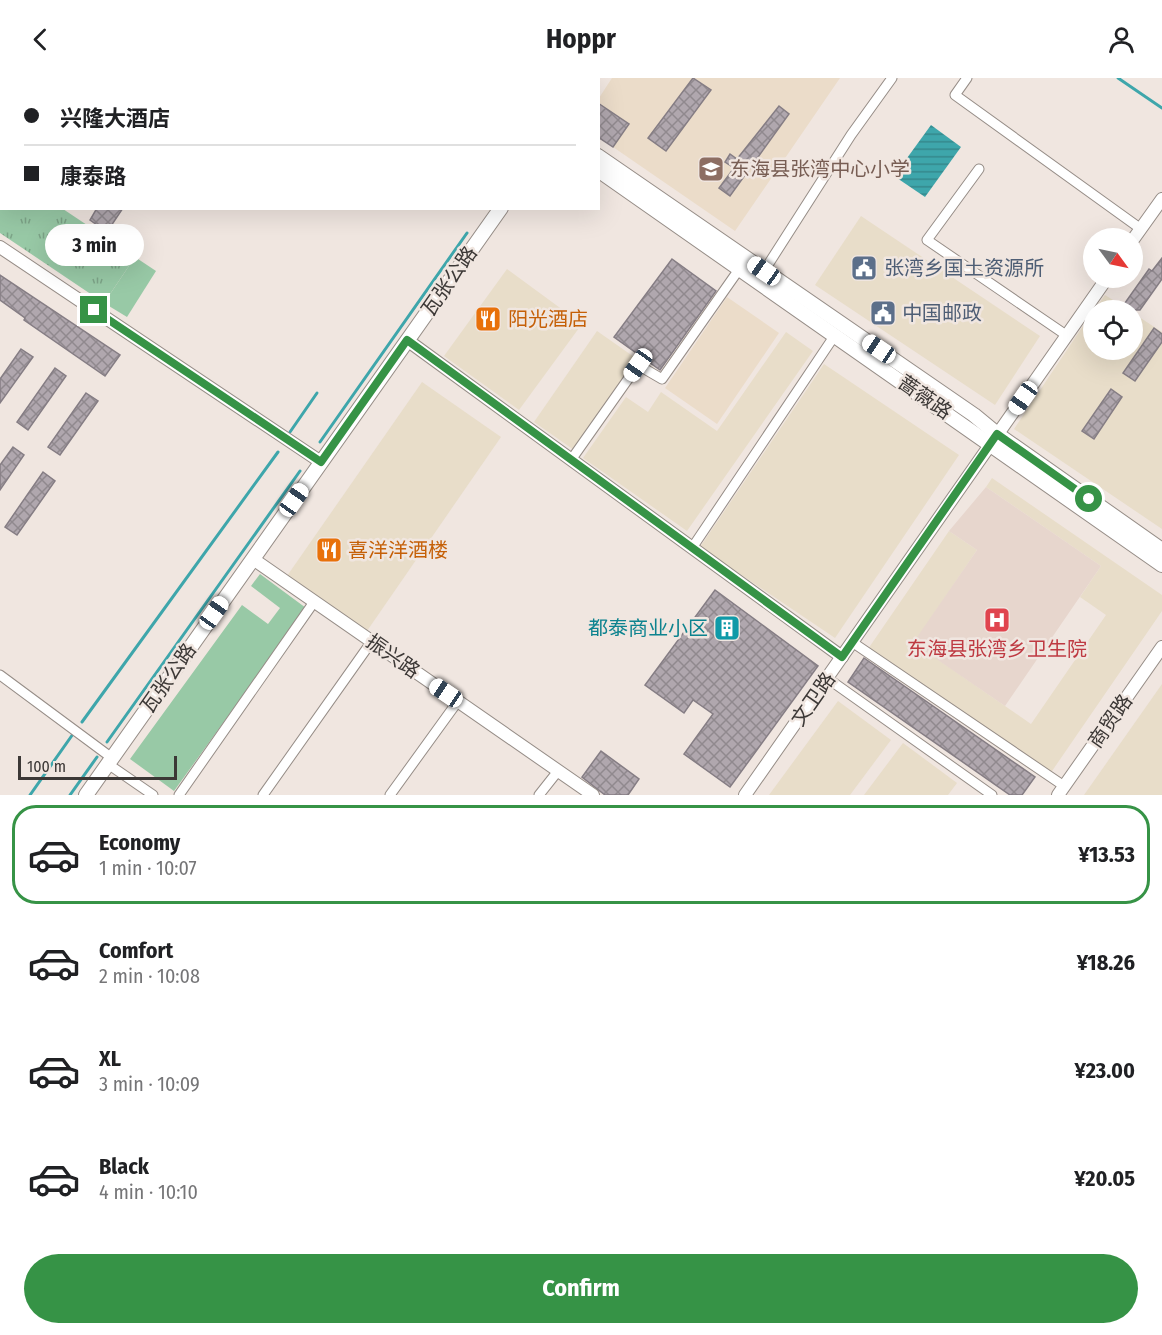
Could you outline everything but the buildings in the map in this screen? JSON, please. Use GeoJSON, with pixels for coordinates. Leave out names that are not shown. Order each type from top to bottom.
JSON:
{"type":"FeatureCollection","features":[{"type":"Feature","properties":{"kind":"main road","name":"蔷薇路"},"geometry":{"type":"LineString","coordinates":[[600,157],[974,415],[994,439],[1162,565]]}},
{"type":"Feature","properties":{"kind":"main road","name":"蔷薇路"},"geometry":{"type":"LineString","coordinates":[[600,171],[835,335],[1162,550]]}},
{"type":"Feature","properties":{"kind":"main road","name":"瓦张公路"},"geometry":{"type":"LineString","coordinates":[[86,795],[500,210]]}},
{"type":"Feature","properties":{"kind":"street"},"geometry":{"type":"LineString","coordinates":[[764,271],[851,135],[892,78]]}},
{"type":"Feature","properties":{"kind":"street"},"geometry":{"type":"LineString","coordinates":[[967,78],[956,95],[1140,228]]}},
{"type":"Feature","properties":{"kind":"street"},"geometry":{"type":"LineString","coordinates":[[979,169],[927,240],[1066,336]]}},
{"type":"Feature","properties":{"kind":"street"},"geometry":{"type":"LineString","coordinates":[[1142,228],[1162,199]]}},
{"type":"Feature","properties":{"kind":"street"},"geometry":{"type":"LineString","coordinates":[[0,247],[321,462]]}},
{"type":"Feature","properties":{"kind":"street"},"geometry":{"type":"LineString","coordinates":[[571,460],[638,365],[662,379],[740,268]]}},
{"type":"Feature","properties":{"kind":"street","name":"文卫路"},"geometry":{"type":"LineString","coordinates":[[745,795],[1100,288]]}},
{"type":"Feature","properties":{"kind":"street"},"geometry":{"type":"LineString","coordinates":[[692,548],[835,335]]}},
{"type":"Feature","properties":{"kind":"street"},"geometry":{"type":"LineString","coordinates":[[407,340],[842,657]]}},
{"type":"Feature","properties":{"kind":"street","name":"振兴路"},"geometry":{"type":"LineString","coordinates":[[252,559],[593,795]]}},
{"type":"Feature","properties":{"kind":"street"},"geometry":{"type":"LineString","coordinates":[[179,795],[314,602]]}},
{"type":"Feature","properties":{"kind":"street"},"geometry":{"type":"LineString","coordinates":[[262,795],[372,641]]}},
{"type":"Feature","properties":{"kind":"street"},"geometry":{"type":"LineString","coordinates":[[852,642],[1061,791]]}},
{"type":"Feature","properties":{"kind":"street","name":"商贸路"},"geometry":{"type":"LineString","coordinates":[[1061,791],[1162,647]]}},
{"type":"Feature","properties":{"kind":"street"},"geometry":{"type":"LineString","coordinates":[[0,675],[153,795]]}},
{"type":"Feature","properties":{"kind":"street"},"geometry":{"type":"LineString","coordinates":[[827,678],[992,795]]}},
{"type":"Feature","properties":{"kind":"street"},"geometry":{"type":"LineString","coordinates":[[390,795],[458,701]]}},
{"type":"Feature","properties":{"kind":"street"},"geometry":{"type":"LineString","coordinates":[[539,795],[558,771]]}},
{"type":"Feature","properties":{"kind":"shaded area","name":"东海县张湾中心小学"},"geometry":{"type":"Polygon","coordinates":[[[612,78],[840,78],[735,231],[613,147],[629,124],[600,104],[600,96],[612,78]]]}},
{"type":"Feature","properties":{"kind":"shaded area"},"geometry":{"type":"Polygon","coordinates":[[[861,216],[1040,336],[995,405],[815,285],[861,216]]]}},
{"type":"Feature","properties":{"kind":"shaded area"},"geometry":{"type":"Polygon","coordinates":[[[507,269],[582,324],[519,410],[444,356],[507,269]]]}},
{"type":"Feature","properties":{"kind":"shaded area"},"geometry":{"type":"Polygon","coordinates":[[[1105,295],[1113,300],[1101,300],[1105,295]]]}},
{"type":"Feature","properties":{"kind":"shaded area"},"geometry":{"type":"Polygon","coordinates":[[[727,297],[779,333],[717,424],[665,388],[727,297]]]}},
{"type":"Feature","properties":{"kind":"shaded area"},"geometry":{"type":"Polygon","coordinates":[[[1143,320],[1162,332],[1162,529],[1014,429],[1083,326],[1083,360],[1143,360],[1143,320]]]}},
{"type":"Feature","properties":{"kind":"shaded area"},"geometry":{"type":"Polygon","coordinates":[[[597,331],[637,359],[574,450],[534,422],[597,331]]]}},
{"type":"Feature","properties":{"kind":"shaded area"},"geometry":{"type":"Polygon","coordinates":[[[786,332],[813,351],[687,531],[583,458],[626,397],[648,412],[661,392],[717,431],[786,332]]]}},
{"type":"Feature","properties":{"kind":"shaded area"},"geometry":{"type":"Polygon","coordinates":[[[824,364],[959,455],[835,638],[700,547],[824,364]]]}},
{"type":"Feature","properties":{"kind":"shaded area"},"geometry":{"type":"Polygon","coordinates":[[[422,382],[501,437],[367,631],[287,576],[422,382]]]}},
{"type":"Feature","properties":{"kind":"shaded area"},"geometry":{"type":"Polygon","coordinates":[[[992,478],[1162,595],[1162,611],[1050,774],[868,649],[949,531],[977,550],[914,643],[1031,724],[1106,615],[1080,597],[1101,566],[986,487],[992,478]]]}},
{"type":"Feature","properties":{"kind":"shaded area","name":"东海县张湾乡卫生院"},"geometry":{"type":"Polygon","coordinates":[[[986,487],[1101,566],[1005,706],[913,643],[977,550],[949,531],[986,487]]]}},
{"type":"Feature","properties":{"kind":"shaded area"},"geometry":{"type":"Polygon","coordinates":[[[1162,684],[1162,795],[1084,795],[1162,684]]]}},
{"type":"Feature","properties":{"kind":"shaded area"},"geometry":{"type":"Polygon","coordinates":[[[838,701],[891,740],[850,795],[769,795],[838,701]]]}},
{"type":"Feature","properties":{"kind":"shaded area"},"geometry":{"type":"Polygon","coordinates":[[[903,743],[957,783],[948,795],[864,795],[903,743]]]}},
{"type":"Feature","properties":{"kind":"green space"},"geometry":{"type":"Polygon","coordinates":[[[0,210],[64,210],[135,257],[104,303],[0,233],[0,210]]]}},
{"type":"Feature","properties":{"kind":"green space"},"geometry":{"type":"Polygon","coordinates":[[[135,257],[156,271],[127,317],[104,303],[135,257]]]}},
{"type":"Feature","properties":{"kind":"green space"},"geometry":{"type":"Polygon","coordinates":[[[260,574],[306,608],[174,791],[130,759],[242,605],[268,624],[280,608],[251,586],[260,574]]]}},
{"type":"Feature","properties":{"kind":"water"},"geometry":{"type":"Polygon","coordinates":[[[931,125],[961,147],[925,197],[894,176],[931,125]]]}},
{"type":"Feature","properties":{"kind":"waterway"},"geometry":{"type":"LineString","coordinates":[[1118,78],[1162,108]]}},
{"type":"Feature","properties":{"kind":"waterway"},"geometry":{"type":"LineString","coordinates":[[320,442],[467,233]]}},
{"type":"Feature","properties":{"kind":"waterway"},"geometry":{"type":"LineString","coordinates":[[290,432],[317,393]]}},
{"type":"Feature","properties":{"kind":"waterway"},"geometry":{"type":"LineString","coordinates":[[82,722],[278,452]]}},
{"type":"Feature","properties":{"kind":"waterway"},"geometry":{"type":"LineString","coordinates":[[107,742],[300,471]]}},
{"type":"Feature","properties":{"kind":"waterway"},"geometry":{"type":"LineString","coordinates":[[30,795],[73,734]]}},
{"type":"Feature","properties":{"kind":"waterway"},"geometry":{"type":"LineString","coordinates":[[70,795],[97,757]]}},
{"type":"Feature","properties":{"kind":"place","name":"东海县张湾中心小学"},"geometry":{"type":"Point","coordinates":[711,169]}},
{"type":"Feature","properties":{"kind":"place","name":"张湾乡国土资源所"},"geometry":{"type":"Point","coordinates":[864,268]}},
{"type":"Feature","properties":{"kind":"place","name":"中国邮政"},"geometry":{"type":"Point","coordinates":[883,313]}},
{"type":"Feature","properties":{"kind":"place","name":"阳光酒店"},"geometry":{"type":"Point","coordinates":[488,319]}},
{"type":"Feature","properties":{"kind":"place","name":"喜洋洋酒楼"},"geometry":{"type":"Point","coordinates":[329,550]}},
{"type":"Feature","properties":{"kind":"place","name":"东海县张湾乡卫生院"},"geometry":{"type":"Point","coordinates":[997,620]}},
{"type":"Feature","properties":{"kind":"place","name":"都泰商业小区"},"geometry":{"type":"Point","coordinates":[727,628]}},
{"type":"Feature","properties":{"kind":"route"},"geometry":{"type":"LineString","coordinates":[[94,310],[321,462],[407,340],[842,657],[997,434],[1089,499]]}}]}
